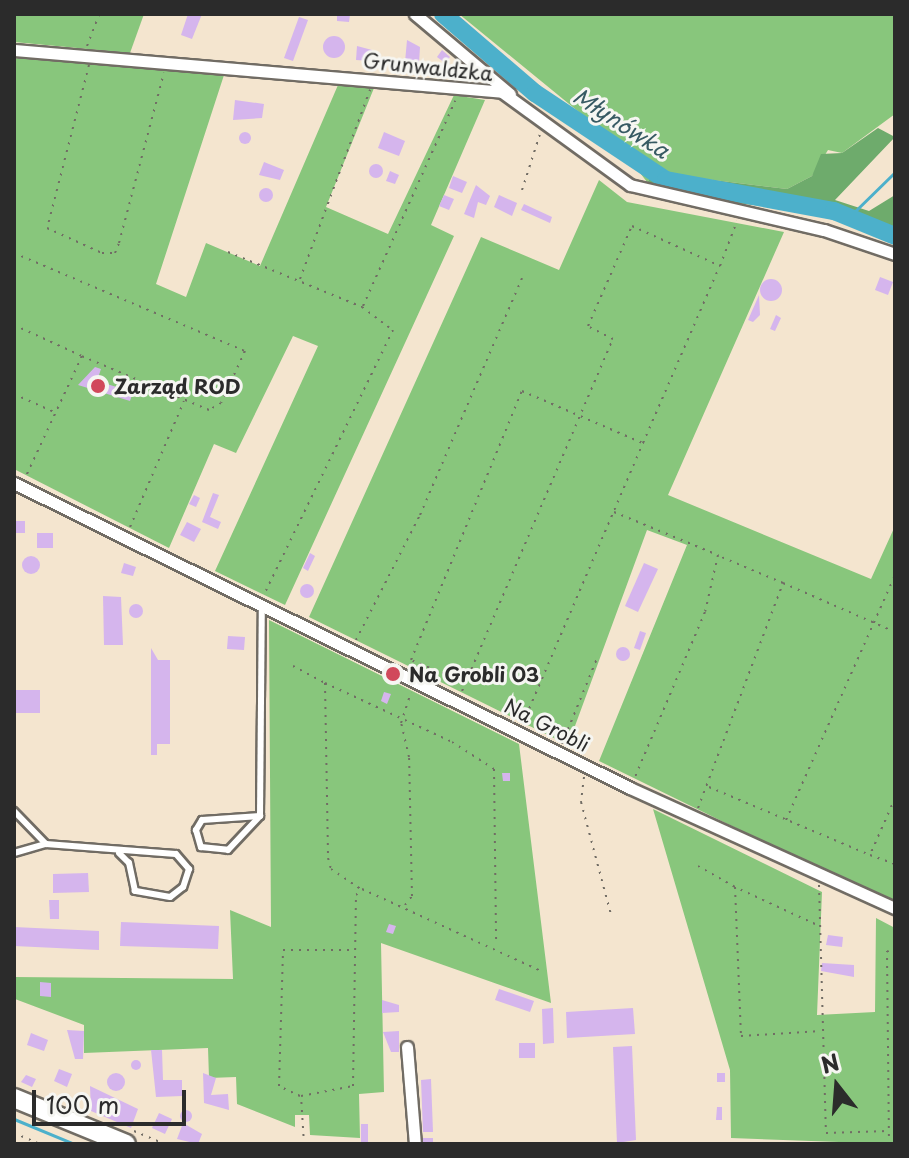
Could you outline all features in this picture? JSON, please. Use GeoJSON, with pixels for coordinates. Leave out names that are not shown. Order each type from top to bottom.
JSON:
{"type":"FeatureCollection","features":[{"type":"Feature","properties":{"kind":"main road"},"geometry":{"type":"LineString","coordinates":[[14,1098],[126,1144]]}},
{"type":"Feature","properties":{"kind":"street"},"geometry":{"type":"LineString","coordinates":[[415,14],[516,99]]}},
{"type":"Feature","properties":{"kind":"street","name":"Grunwaldzka"},"geometry":{"type":"LineString","coordinates":[[14,50],[176,60],[467,89],[516,99],[616,179],[895,254]]}},
{"type":"Feature","properties":{"kind":"street","name":"Na Grobli"},"geometry":{"type":"LineString","coordinates":[[17,485],[459,700],[630,788],[822,872],[895,908]]}},
{"type":"Feature","properties":{"kind":"street"},"geometry":{"type":"LineString","coordinates":[[407,1047],[415,1144]]}},
{"type":"Feature","properties":{"kind":"lane"},"geometry":{"type":"LineString","coordinates":[[260,816],[202,820],[196,830],[201,847],[228,850],[260,816],[262,605]]}},
{"type":"Feature","properties":{"kind":"lane"},"geometry":{"type":"LineString","coordinates":[[14,811],[46,844]]}},
{"type":"Feature","properties":{"kind":"lane"},"geometry":{"type":"LineString","coordinates":[[14,853],[46,844],[119,853],[176,854],[189,869],[183,887],[170,897],[135,891],[129,863],[119,853]]}},
{"type":"Feature","properties":{"kind":"path"},"geometry":{"type":"LineString","coordinates":[[99,14],[47,228],[102,253],[115,253],[165,71],[176,60]]}},
{"type":"Feature","properties":{"kind":"path"},"geometry":{"type":"LineString","coordinates":[[299,280],[371,87],[380,80]]}},
{"type":"Feature","properties":{"kind":"path"},"geometry":{"type":"LineString","coordinates":[[362,307],[467,89]]}},
{"type":"Feature","properties":{"kind":"path"},"geometry":{"type":"LineString","coordinates":[[522,190],[547,124]]}},
{"type":"Feature","properties":{"kind":"path"},"geometry":{"type":"LineString","coordinates":[[519,731],[720,266],[740,213]]}},
{"type":"Feature","properties":{"kind":"path"},"geometry":{"type":"LineString","coordinates":[[459,700],[613,339],[588,326],[632,226],[720,266]]}},
{"type":"Feature","properties":{"kind":"path"},"geometry":{"type":"LineString","coordinates":[[228,252],[362,307],[393,330],[262,605]]}},
{"type":"Feature","properties":{"kind":"path"},"geometry":{"type":"LineString","coordinates":[[14,253],[245,351],[217,409],[185,400],[14,325]]}},
{"type":"Feature","properties":{"kind":"path"},"geometry":{"type":"LineString","coordinates":[[351,650],[420,515],[522,278]]}},
{"type":"Feature","properties":{"kind":"path"},"geometry":{"type":"LineString","coordinates":[[17,485],[57,414],[82,356]]}},
{"type":"Feature","properties":{"kind":"path"},"geometry":{"type":"LineString","coordinates":[[466,683],[411,660],[522,391],[643,443]]}},
{"type":"Feature","properties":{"kind":"path"},"geometry":{"type":"LineString","coordinates":[[14,394],[57,414]]}},
{"type":"Feature","properties":{"kind":"path"},"geometry":{"type":"LineString","coordinates":[[125,538],[185,400]]}},
{"type":"Feature","properties":{"kind":"path"},"geometry":{"type":"LineString","coordinates":[[614,512],[895,632]]}},
{"type":"Feature","properties":{"kind":"path"},"geometry":{"type":"LineString","coordinates":[[630,788],[705,612],[718,555]]}},
{"type":"Feature","properties":{"kind":"path"},"geometry":{"type":"LineString","coordinates":[[786,820],[870,621],[895,575]]}},
{"type":"Feature","properties":{"kind":"path"},"geometry":{"type":"LineString","coordinates":[[695,817],[783,583]]}},
{"type":"Feature","properties":{"kind":"path"},"geometry":{"type":"LineString","coordinates":[[559,752],[598,656]]}},
{"type":"Feature","properties":{"kind":"path"},"geometry":{"type":"LineString","coordinates":[[293,666],[401,723],[452,742],[494,769],[496,948]]}},
{"type":"Feature","properties":{"kind":"path"},"geometry":{"type":"LineString","coordinates":[[405,905],[412,896],[409,757],[401,723],[415,681]]}},
{"type":"Feature","properties":{"kind":"path"},"geometry":{"type":"LineString","coordinates":[[325,683],[328,858],[331,869],[362,889],[405,905],[543,972]]}},
{"type":"Feature","properties":{"kind":"path"},"geometry":{"type":"LineString","coordinates":[[588,766],[581,802],[611,915]]}},
{"type":"Feature","properties":{"kind":"path"},"geometry":{"type":"LineString","coordinates":[[707,787],[895,864]]}},
{"type":"Feature","properties":{"kind":"path"},"geometry":{"type":"LineString","coordinates":[[870,855],[895,798]]}},
{"type":"Feature","properties":{"kind":"path"},"geometry":{"type":"LineString","coordinates":[[698,866],[735,887],[816,924]]}},
{"type":"Feature","properties":{"kind":"path"},"geometry":{"type":"LineString","coordinates":[[822,872],[816,924],[826,1133],[888,1131]]}},
{"type":"Feature","properties":{"kind":"path"},"geometry":{"type":"LineString","coordinates":[[735,887],[741,1036],[822,1031]]}},
{"type":"Feature","properties":{"kind":"path"},"geometry":{"type":"LineString","coordinates":[[355,950],[283,950],[279,1086],[301,1096],[353,1086],[355,950],[362,889]]}},
{"type":"Feature","properties":{"kind":"path"},"geometry":{"type":"LineString","coordinates":[[889,1144],[887,951],[895,955]]}},
{"type":"Feature","properties":{"kind":"path"},"geometry":{"type":"LineString","coordinates":[[301,1096],[304,1144]]}},
{"type":"Feature","properties":{"kind":"path"},"geometry":{"type":"LineString","coordinates":[[14,1133],[40,1144]]}},
{"type":"Feature","properties":{"kind":"green space"},"geometry":{"type":"Polygon","coordinates":[[[14,14],[144,14],[130,53],[14,42],[14,14]]]}},
{"type":"Feature","properties":{"kind":"green space"},"geometry":{"type":"Polygon","coordinates":[[[459,14],[895,14],[895,114],[842,153],[828,150],[812,176],[787,189],[657,173],[647,182],[618,144],[459,14]]]}},
{"type":"Feature","properties":{"kind":"green space"},"geometry":{"type":"Polygon","coordinates":[[[14,58],[224,75],[156,284],[186,297],[206,243],[260,266],[338,85],[374,88],[326,207],[388,234],[454,95],[485,100],[431,225],[454,236],[285,605],[215,571],[318,346],[293,336],[236,453],[214,444],[169,548],[14,469],[14,58]]]}},
{"type":"Feature","properties":{"kind":"green space"},"geometry":{"type":"Polygon","coordinates":[[[878,128],[895,137],[835,200],[869,211],[895,195],[895,239],[889,241],[822,213],[686,197],[647,182],[657,173],[787,189],[812,176],[821,154],[842,153],[878,128]]]}},
{"type":"Feature","properties":{"kind":"green space"},"geometry":{"type":"Polygon","coordinates":[[[599,180],[627,202],[784,232],[668,495],[871,579],[895,526],[895,906],[599,761],[687,545],[647,530],[568,745],[309,617],[481,237],[559,270],[599,180]]]}},
{"type":"Feature","properties":{"kind":"green space"},"geometry":{"type":"Polygon","coordinates":[[[269,620],[519,744],[551,1003],[381,943],[384,1092],[359,1094],[360,1138],[310,1135],[309,1115],[295,1115],[295,1127],[237,1104],[236,1077],[209,1078],[208,1048],[84,1053],[84,1025],[15,999],[14,977],[233,979],[230,910],[271,927],[269,620]]]}},
{"type":"Feature","properties":{"kind":"green space"},"geometry":{"type":"Polygon","coordinates":[[[653,809],[822,892],[817,1015],[875,1012],[876,918],[895,928],[895,1144],[731,1138],[730,1070],[653,809]]]}},
{"type":"Feature","properties":{"kind":"building"},"geometry":{"type":"Polygon","coordinates":[[[188,14],[202,14],[192,39],[181,35],[188,14]]]}},
{"type":"Feature","properties":{"kind":"building"},"geometry":{"type":"Polygon","coordinates":[[[337,14],[350,15],[349,22],[337,21],[337,14]]]}},
{"type":"Feature","properties":{"kind":"building"},"geometry":{"type":"Polygon","coordinates":[[[299,17],[308,20],[293,61],[284,58],[299,17]]]}},
{"type":"Feature","properties":{"kind":"building"},"geometry":{"type":"Polygon","coordinates":[[[334,36],[342,39],[345,47],[342,55],[334,58],[326,55],[323,47],[326,39],[334,36]]]}},
{"type":"Feature","properties":{"kind":"building"},"geometry":{"type":"Polygon","coordinates":[[[407,40],[420,47],[419,63],[405,62],[407,40]]]}},
{"type":"Feature","properties":{"kind":"building"},"geometry":{"type":"Polygon","coordinates":[[[357,46],[372,50],[371,61],[356,60],[357,46]]]}},
{"type":"Feature","properties":{"kind":"building"},"geometry":{"type":"Polygon","coordinates":[[[442,50],[450,57],[445,63],[437,57],[442,50]]]}},
{"type":"Feature","properties":{"kind":"building"},"geometry":{"type":"Polygon","coordinates":[[[235,100],[264,104],[262,118],[233,120],[235,100]]]}},
{"type":"Feature","properties":{"kind":"building"},"geometry":{"type":"Polygon","coordinates":[[[384,132],[405,141],[399,156],[378,148],[384,132]]]}},
{"type":"Feature","properties":{"kind":"building"},"geometry":{"type":"Polygon","coordinates":[[[240,133],[250,133],[250,143],[240,143],[240,133]]]}},
{"type":"Feature","properties":{"kind":"building"},"geometry":{"type":"Polygon","coordinates":[[[264,162],[284,170],[280,180],[259,175],[264,162]]]}},
{"type":"Feature","properties":{"kind":"building"},"geometry":{"type":"Polygon","coordinates":[[[376,164],[383,171],[376,178],[369,171],[376,164]]]}},
{"type":"Feature","properties":{"kind":"building"},"geometry":{"type":"Polygon","coordinates":[[[390,171],[399,175],[395,184],[386,181],[390,171]]]}},
{"type":"Feature","properties":{"kind":"building"},"geometry":{"type":"Polygon","coordinates":[[[453,176],[467,182],[462,193],[449,188],[453,176]]]}},
{"type":"Feature","properties":{"kind":"building"},"geometry":{"type":"Polygon","coordinates":[[[476,185],[490,196],[486,205],[478,202],[474,218],[464,214],[476,185]]]}},
{"type":"Feature","properties":{"kind":"building"},"geometry":{"type":"Polygon","coordinates":[[[266,188],[273,195],[266,202],[259,195],[266,188]]]}},
{"type":"Feature","properties":{"kind":"building"},"geometry":{"type":"Polygon","coordinates":[[[444,195],[454,199],[449,210],[439,206],[444,195]]]}},
{"type":"Feature","properties":{"kind":"building"},"geometry":{"type":"Polygon","coordinates":[[[499,195],[517,203],[512,216],[494,207],[499,195]]]}},
{"type":"Feature","properties":{"kind":"building"},"geometry":{"type":"Polygon","coordinates":[[[524,204],[552,217],[550,223],[521,210],[524,204]]]}},
{"type":"Feature","properties":{"kind":"building"},"geometry":{"type":"Polygon","coordinates":[[[880,277],[893,282],[888,295],[875,290],[880,277]]]}},
{"type":"Feature","properties":{"kind":"building"},"geometry":{"type":"Polygon","coordinates":[[[771,279],[782,290],[771,301],[760,290],[771,279]]]}},
{"type":"Feature","properties":{"kind":"building"},"geometry":{"type":"Polygon","coordinates":[[[759,295],[760,315],[753,322],[748,320],[759,295]]]}},
{"type":"Feature","properties":{"kind":"building"},"geometry":{"type":"Polygon","coordinates":[[[776,315],[781,318],[775,331],[770,329],[776,315]]]}},
{"type":"Feature","properties":{"kind":"building"},"geometry":{"type":"Polygon","coordinates":[[[95,367],[101,369],[97,381],[133,392],[130,401],[78,385],[95,367]]]}},
{"type":"Feature","properties":{"kind":"building"},"geometry":{"type":"Polygon","coordinates":[[[213,493],[219,495],[210,517],[221,522],[218,529],[202,522],[213,493]]]}},
{"type":"Feature","properties":{"kind":"building"},"geometry":{"type":"Polygon","coordinates":[[[194,495],[200,498],[196,507],[189,504],[194,495]]]}},
{"type":"Feature","properties":{"kind":"building"},"geometry":{"type":"Polygon","coordinates":[[[14,521],[25,521],[25,533],[14,533],[14,521]]]}},
{"type":"Feature","properties":{"kind":"building"},"geometry":{"type":"Polygon","coordinates":[[[187,522],[201,529],[194,542],[180,535],[187,522]]]}},
{"type":"Feature","properties":{"kind":"building"},"geometry":{"type":"Polygon","coordinates":[[[37,533],[53,533],[53,548],[37,548],[37,533]]]}},
{"type":"Feature","properties":{"kind":"building"},"geometry":{"type":"Polygon","coordinates":[[[310,553],[315,556],[308,571],[303,568],[310,553]]]}},
{"type":"Feature","properties":{"kind":"building"},"geometry":{"type":"Polygon","coordinates":[[[31,556],[40,565],[31,574],[22,565],[31,556]]]}},
{"type":"Feature","properties":{"kind":"building"},"geometry":{"type":"Polygon","coordinates":[[[124,563],[136,567],[133,576],[121,573],[124,563]]]}},
{"type":"Feature","properties":{"kind":"building"},"geometry":{"type":"Polygon","coordinates":[[[644,563],[658,569],[638,612],[625,606],[644,563]]]}},
{"type":"Feature","properties":{"kind":"building"},"geometry":{"type":"Polygon","coordinates":[[[307,584],[314,591],[307,598],[300,591],[307,584]]]}},
{"type":"Feature","properties":{"kind":"building"},"geometry":{"type":"Polygon","coordinates":[[[103,596],[121,597],[123,645],[104,645],[103,596]]]}},
{"type":"Feature","properties":{"kind":"building"},"geometry":{"type":"Polygon","coordinates":[[[136,604],[143,611],[136,618],[129,611],[136,604]]]}},
{"type":"Feature","properties":{"kind":"building"},"geometry":{"type":"Polygon","coordinates":[[[640,631],[646,633],[640,650],[634,648],[640,631]]]}},
{"type":"Feature","properties":{"kind":"building"},"geometry":{"type":"Polygon","coordinates":[[[228,636],[245,637],[244,650],[227,649],[228,636]]]}},
{"type":"Feature","properties":{"kind":"building"},"geometry":{"type":"Polygon","coordinates":[[[623,647],[630,654],[623,661],[616,654],[623,647]]]}},
{"type":"Feature","properties":{"kind":"building"},"geometry":{"type":"Polygon","coordinates":[[[151,648],[158,660],[170,660],[170,744],[157,744],[157,755],[151,755],[151,648]]]}},
{"type":"Feature","properties":{"kind":"building"},"geometry":{"type":"Polygon","coordinates":[[[14,690],[40,690],[40,713],[14,713],[14,690]]]}},
{"type":"Feature","properties":{"kind":"building"},"geometry":{"type":"Polygon","coordinates":[[[384,692],[391,694],[387,704],[381,701],[384,692]]]}},
{"type":"Feature","properties":{"kind":"building"},"geometry":{"type":"Polygon","coordinates":[[[502,773],[510,773],[510,781],[503,781],[502,773]]]}},
{"type":"Feature","properties":{"kind":"building"},"geometry":{"type":"Polygon","coordinates":[[[88,873],[89,892],[53,893],[53,874],[88,873]]]}},
{"type":"Feature","properties":{"kind":"building"},"geometry":{"type":"Polygon","coordinates":[[[49,900],[59,900],[59,919],[50,919],[49,900]]]}},
{"type":"Feature","properties":{"kind":"building"},"geometry":{"type":"Polygon","coordinates":[[[121,922],[219,926],[218,949],[120,946],[121,922]]]}},
{"type":"Feature","properties":{"kind":"building"},"geometry":{"type":"Polygon","coordinates":[[[389,924],[396,926],[393,934],[386,932],[389,924]]]}},
{"type":"Feature","properties":{"kind":"building"},"geometry":{"type":"Polygon","coordinates":[[[14,927],[99,931],[99,950],[14,946],[14,927]]]}},
{"type":"Feature","properties":{"kind":"building"},"geometry":{"type":"Polygon","coordinates":[[[828,935],[843,937],[842,947],[826,945],[828,935]]]}},
{"type":"Feature","properties":{"kind":"building"},"geometry":{"type":"Polygon","coordinates":[[[822,963],[854,965],[854,977],[821,971],[822,963]]]}},
{"type":"Feature","properties":{"kind":"building"},"geometry":{"type":"Polygon","coordinates":[[[40,982],[51,983],[51,997],[40,996],[40,982]]]}},
{"type":"Feature","properties":{"kind":"building"},"geometry":{"type":"Polygon","coordinates":[[[499,989],[534,1001],[530,1012],[495,1000],[499,989]]]}},
{"type":"Feature","properties":{"kind":"building"},"geometry":{"type":"Polygon","coordinates":[[[382,1000],[399,1005],[399,1012],[382,1013],[382,1000]]]}},
{"type":"Feature","properties":{"kind":"building"},"geometry":{"type":"Polygon","coordinates":[[[553,1008],[554,1043],[543,1044],[542,1009],[553,1008]]]}},
{"type":"Feature","properties":{"kind":"building"},"geometry":{"type":"Polygon","coordinates":[[[633,1008],[635,1034],[567,1038],[566,1012],[633,1008]]]}},
{"type":"Feature","properties":{"kind":"building"},"geometry":{"type":"Polygon","coordinates":[[[67,1030],[84,1031],[83,1059],[75,1059],[67,1030]]]}},
{"type":"Feature","properties":{"kind":"building"},"geometry":{"type":"Polygon","coordinates":[[[399,1031],[399,1052],[391,1052],[383,1032],[399,1031]]]}},
{"type":"Feature","properties":{"kind":"building"},"geometry":{"type":"Polygon","coordinates":[[[31,1033],[48,1040],[44,1051],[27,1045],[31,1033]]]}},
{"type":"Feature","properties":{"kind":"building"},"geometry":{"type":"Polygon","coordinates":[[[519,1043],[535,1043],[535,1058],[519,1058],[519,1043]]]}},
{"type":"Feature","properties":{"kind":"building"},"geometry":{"type":"Polygon","coordinates":[[[632,1046],[636,1140],[617,1143],[613,1047],[632,1046]]]}},
{"type":"Feature","properties":{"kind":"building"},"geometry":{"type":"Polygon","coordinates":[[[151,1050],[162,1050],[163,1080],[182,1080],[182,1096],[156,1097],[151,1050]]]}},
{"type":"Feature","properties":{"kind":"building"},"geometry":{"type":"Polygon","coordinates":[[[136,1060],[141,1065],[136,1070],[131,1065],[136,1060]]]}},
{"type":"Feature","properties":{"kind":"building"},"geometry":{"type":"Polygon","coordinates":[[[59,1069],[72,1074],[67,1087],[54,1081],[59,1069]]]}},
{"type":"Feature","properties":{"kind":"building"},"geometry":{"type":"Polygon","coordinates":[[[116,1073],[125,1082],[116,1091],[107,1082],[116,1073]]]}},
{"type":"Feature","properties":{"kind":"building"},"geometry":{"type":"Polygon","coordinates":[[[203,1073],[216,1078],[211,1095],[228,1094],[229,1110],[204,1103],[203,1073]]]}},
{"type":"Feature","properties":{"kind":"building"},"geometry":{"type":"Polygon","coordinates":[[[717,1073],[725,1073],[725,1082],[717,1082],[717,1073]]]}},
{"type":"Feature","properties":{"kind":"building"},"geometry":{"type":"Polygon","coordinates":[[[26,1075],[36,1079],[32,1087],[21,1082],[26,1075]]]}},
{"type":"Feature","properties":{"kind":"building"},"geometry":{"type":"Polygon","coordinates":[[[431,1079],[433,1132],[423,1132],[421,1080],[431,1079]]]}},
{"type":"Feature","properties":{"kind":"building"},"geometry":{"type":"Polygon","coordinates":[[[90,1086],[138,1109],[131,1128],[91,1111],[90,1086]]]}},
{"type":"Feature","properties":{"kind":"building"},"geometry":{"type":"Polygon","coordinates":[[[717,1107],[722,1107],[722,1120],[716,1120],[717,1107]]]}},
{"type":"Feature","properties":{"kind":"building"},"geometry":{"type":"Polygon","coordinates":[[[181,1111],[191,1111],[191,1121],[181,1121],[181,1111]]]}},
{"type":"Feature","properties":{"kind":"building"},"geometry":{"type":"Polygon","coordinates":[[[159,1113],[172,1119],[165,1134],[152,1128],[159,1113]]]}},
{"type":"Feature","properties":{"kind":"building"},"geometry":{"type":"Polygon","coordinates":[[[183,1123],[202,1134],[198,1144],[177,1139],[183,1123]]]}},
{"type":"Feature","properties":{"kind":"building"},"geometry":{"type":"Polygon","coordinates":[[[361,1124],[368,1124],[368,1144],[361,1144],[361,1124]]]}},
{"type":"Feature","properties":{"kind":"building"},"geometry":{"type":"Polygon","coordinates":[[[423,1138],[433,1138],[433,1144],[423,1144],[423,1138]]]}},
{"type":"Feature","properties":{"kind":"waterway","name":"Młynówka"},"geometry":{"type":"LineString","coordinates":[[443,14],[535,93],[666,180],[834,211],[895,236]]}},
{"type":"Feature","properties":{"kind":"waterway"},"geometry":{"type":"LineString","coordinates":[[849,217],[895,172]]}},
{"type":"Feature","properties":{"kind":"waterway"},"geometry":{"type":"LineString","coordinates":[[14,1119],[74,1144]]}},
{"type":"Feature","properties":{"kind":"place","name":"Zarząd ROD"},"geometry":{"type":"Point","coordinates":[98,386]}},
{"type":"Feature","properties":{"kind":"place","name":"Na Grobli 03"},"geometry":{"type":"Point","coordinates":[393,674]}}]}
